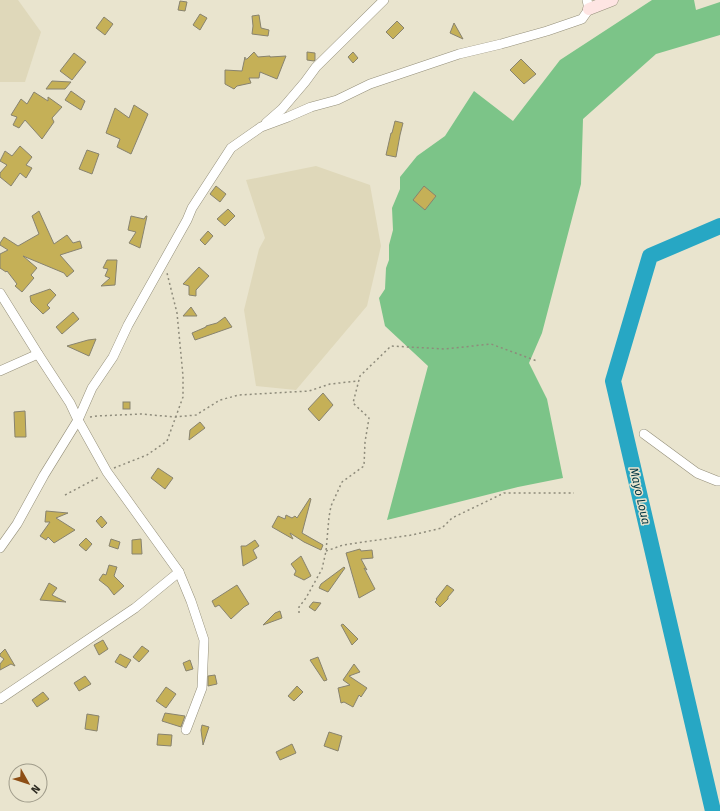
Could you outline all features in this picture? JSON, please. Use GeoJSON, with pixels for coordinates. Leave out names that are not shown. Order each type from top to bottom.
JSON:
{"type":"FeatureCollection","features":[{"type":"Feature","properties":{"kind":"main road"},"geometry":{"type":"LineString","coordinates":[[588,4],[612,0]]}},
{"type":"Feature","properties":{"kind":"street"},"geometry":{"type":"LineString","coordinates":[[0,548],[78,420],[92,388],[113,356],[128,325],[164,258],[187,220],[192,208],[231,148],[261,127],[282,109],[316,67],[384,0]]}},
{"type":"Feature","properties":{"kind":"street"},"geometry":{"type":"LineString","coordinates":[[261,127],[311,107],[337,100],[370,84],[459,54],[547,31],[582,19],[588,4]]}},
{"type":"Feature","properties":{"kind":"street"},"geometry":{"type":"LineString","coordinates":[[0,293],[70,403],[107,472],[180,572],[204,640],[202,688],[186,730]]}},
{"type":"Feature","properties":{"kind":"street"},"geometry":{"type":"LineString","coordinates":[[0,371],[38,354]]}},
{"type":"Feature","properties":{"kind":"street"},"geometry":{"type":"LineString","coordinates":[[644,434],[697,473],[720,481]]}},
{"type":"Feature","properties":{"kind":"street"},"geometry":{"type":"LineString","coordinates":[[0,699],[135,608],[180,572]]}},
{"type":"Feature","properties":{"kind":"path"},"geometry":{"type":"LineString","coordinates":[[65,495],[116,466],[147,455],[167,441],[183,397],[183,376],[177,313],[164,258]]}},
{"type":"Feature","properties":{"kind":"path"},"geometry":{"type":"LineString","coordinates":[[299,613],[299,607],[306,598],[322,569],[326,551],[331,506],[342,482],[364,466],[365,442],[369,418],[353,403],[360,376],[391,346],[445,350],[491,344],[537,361]]}},
{"type":"Feature","properties":{"kind":"path"},"geometry":{"type":"LineString","coordinates":[[78,420],[97,416],[141,414],[175,417],[196,415],[220,400],[239,395],[309,391],[330,384],[358,381]]}},
{"type":"Feature","properties":{"kind":"path"},"geometry":{"type":"LineString","coordinates":[[326,551],[343,545],[412,535],[442,528],[452,518],[504,493],[574,493]]}},
{"type":"Feature","properties":{"kind":"shaded area"},"geometry":{"type":"Polygon","coordinates":[[[0,0],[18,0],[41,32],[25,82],[0,82],[0,0]]]}},
{"type":"Feature","properties":{"kind":"shaded area"},"geometry":{"type":"Polygon","coordinates":[[[316,166],[370,185],[381,246],[367,306],[296,390],[256,386],[244,310],[259,249],[265,238],[246,180],[316,166]]]}},
{"type":"Feature","properties":{"kind":"green space"},"geometry":{"type":"Polygon","coordinates":[[[652,0],[694,0],[696,10],[720,2],[720,35],[656,54],[583,119],[581,184],[542,333],[529,363],[547,399],[563,478],[518,487],[387,520],[428,366],[385,326],[379,298],[385,289],[386,268],[389,260],[389,245],[393,230],[392,208],[400,189],[400,177],[417,156],[445,136],[474,91],[513,121],[560,60],[652,0]]]}},
{"type":"Feature","properties":{"kind":"building"},"geometry":{"type":"Polygon","coordinates":[[[180,1],[187,2],[185,11],[178,10],[180,1]]]}},
{"type":"Feature","properties":{"kind":"building"},"geometry":{"type":"Polygon","coordinates":[[[200,14],[207,18],[200,30],[193,25],[200,14]]]}},
{"type":"Feature","properties":{"kind":"building"},"geometry":{"type":"Polygon","coordinates":[[[259,15],[261,28],[269,30],[268,36],[252,34],[252,16],[259,15]]]}},
{"type":"Feature","properties":{"kind":"building"},"geometry":{"type":"Polygon","coordinates":[[[104,17],[113,24],[105,35],[96,28],[104,17]]]}},
{"type":"Feature","properties":{"kind":"building"},"geometry":{"type":"Polygon","coordinates":[[[397,21],[404,28],[393,39],[386,32],[397,21]]]}},
{"type":"Feature","properties":{"kind":"building"},"geometry":{"type":"Polygon","coordinates":[[[454,23],[463,39],[450,33],[454,23]]]}},
{"type":"Feature","properties":{"kind":"building"},"geometry":{"type":"Polygon","coordinates":[[[254,52],[258,57],[286,56],[277,79],[260,72],[259,78],[249,78],[251,83],[237,86],[234,89],[225,84],[225,70],[242,71],[245,57],[245,59],[247,59],[254,52]]]}},
{"type":"Feature","properties":{"kind":"building"},"geometry":{"type":"Polygon","coordinates":[[[307,52],[315,53],[314,61],[307,60],[307,52]]]}},
{"type":"Feature","properties":{"kind":"building"},"geometry":{"type":"Polygon","coordinates":[[[353,52],[358,58],[353,63],[348,57],[353,52]]]}},
{"type":"Feature","properties":{"kind":"building"},"geometry":{"type":"Polygon","coordinates":[[[74,53],[86,62],[72,80],[60,71],[74,53]]]}},
{"type":"Feature","properties":{"kind":"building"},"geometry":{"type":"Polygon","coordinates":[[[521,59],[536,74],[524,84],[510,70],[521,59]]]}},
{"type":"Feature","properties":{"kind":"building"},"geometry":{"type":"Polygon","coordinates":[[[52,81],[71,82],[65,89],[46,89],[52,81]]]}},
{"type":"Feature","properties":{"kind":"building"},"geometry":{"type":"Polygon","coordinates":[[[71,91],[85,101],[81,110],[65,100],[71,91]]]}},
{"type":"Feature","properties":{"kind":"building"},"geometry":{"type":"Polygon","coordinates":[[[34,92],[48,101],[48,97],[62,107],[52,118],[54,122],[42,139],[25,120],[19,128],[13,125],[17,117],[11,115],[21,99],[27,104],[34,92]]]}},
{"type":"Feature","properties":{"kind":"building"},"geometry":{"type":"Polygon","coordinates":[[[134,105],[148,114],[131,154],[117,147],[120,139],[106,133],[115,108],[129,118],[134,105]]]}},
{"type":"Feature","properties":{"kind":"building"},"geometry":{"type":"Polygon","coordinates":[[[395,121],[403,123],[396,157],[386,155],[395,121]]]}},
{"type":"Feature","properties":{"kind":"building"},"geometry":{"type":"Polygon","coordinates":[[[20,146],[32,157],[26,165],[32,168],[26,178],[20,173],[11,186],[0,177],[0,173],[7,165],[0,161],[5,151],[12,156],[20,146]]]}},
{"type":"Feature","properties":{"kind":"building"},"geometry":{"type":"Polygon","coordinates":[[[87,150],[99,154],[92,174],[79,169],[87,150]]]}},
{"type":"Feature","properties":{"kind":"building"},"geometry":{"type":"Polygon","coordinates":[[[216,186],[226,194],[220,202],[210,194],[216,186]]]}},
{"type":"Feature","properties":{"kind":"building"},"geometry":{"type":"Polygon","coordinates":[[[424,186],[436,196],[425,210],[413,200],[424,186]]]}},
{"type":"Feature","properties":{"kind":"building"},"geometry":{"type":"Polygon","coordinates":[[[228,209],[235,216],[225,226],[217,219],[228,209]]]}},
{"type":"Feature","properties":{"kind":"building"},"geometry":{"type":"Polygon","coordinates":[[[39,211],[54,244],[67,235],[73,243],[80,241],[82,248],[60,255],[74,271],[67,277],[64,273],[23,256],[37,268],[31,275],[34,278],[22,292],[15,286],[17,284],[7,271],[6,272],[0,268],[0,254],[8,250],[0,245],[0,243],[4,237],[18,246],[39,234],[32,216],[39,211]]]}},
{"type":"Feature","properties":{"kind":"building"},"geometry":{"type":"Polygon","coordinates":[[[131,216],[144,219],[147,216],[140,248],[129,243],[136,232],[128,230],[131,216]]]}},
{"type":"Feature","properties":{"kind":"building"},"geometry":{"type":"Polygon","coordinates":[[[208,231],[213,236],[205,245],[200,240],[208,231]]]}},
{"type":"Feature","properties":{"kind":"building"},"geometry":{"type":"Polygon","coordinates":[[[107,260],[117,260],[115,285],[101,286],[110,278],[105,276],[108,269],[103,268],[107,260]]]}},
{"type":"Feature","properties":{"kind":"building"},"geometry":{"type":"Polygon","coordinates":[[[199,267],[209,276],[196,290],[196,296],[189,295],[189,286],[183,284],[199,267]]]}},
{"type":"Feature","properties":{"kind":"building"},"geometry":{"type":"Polygon","coordinates":[[[50,289],[56,295],[47,305],[50,308],[43,314],[31,302],[30,296],[50,289]]]}},
{"type":"Feature","properties":{"kind":"building"},"geometry":{"type":"Polygon","coordinates":[[[191,307],[197,316],[183,316],[191,307]]]}},
{"type":"Feature","properties":{"kind":"building"},"geometry":{"type":"Polygon","coordinates":[[[73,312],[79,319],[62,334],[56,327],[73,312]]]}},
{"type":"Feature","properties":{"kind":"building"},"geometry":{"type":"Polygon","coordinates":[[[225,317],[232,327],[195,340],[192,333],[206,326],[217,323],[225,317]]]}},
{"type":"Feature","properties":{"kind":"building"},"geometry":{"type":"Polygon","coordinates":[[[96,339],[89,356],[67,346],[88,340],[96,339]]]}},
{"type":"Feature","properties":{"kind":"building"},"geometry":{"type":"Polygon","coordinates":[[[323,393],[333,405],[319,421],[308,409],[323,393]]]}},
{"type":"Feature","properties":{"kind":"building"},"geometry":{"type":"Polygon","coordinates":[[[123,402],[130,402],[130,409],[123,409],[123,402]]]}},
{"type":"Feature","properties":{"kind":"building"},"geometry":{"type":"Polygon","coordinates":[[[25,411],[26,437],[15,437],[14,412],[25,411]]]}},
{"type":"Feature","properties":{"kind":"building"},"geometry":{"type":"Polygon","coordinates":[[[200,422],[205,428],[189,440],[190,430],[200,422]]]}},
{"type":"Feature","properties":{"kind":"building"},"geometry":{"type":"Polygon","coordinates":[[[158,468],[173,478],[165,489],[151,478],[158,468]]]}},
{"type":"Feature","properties":{"kind":"building"},"geometry":{"type":"Polygon","coordinates":[[[310,498],[302,533],[323,545],[321,550],[290,533],[293,539],[272,527],[278,516],[285,519],[286,515],[292,518],[295,516],[297,518],[310,498]]]}},
{"type":"Feature","properties":{"kind":"building"},"geometry":{"type":"Polygon","coordinates":[[[46,511],[68,513],[56,518],[75,530],[54,543],[48,537],[46,540],[40,536],[50,522],[45,522],[46,511]]]}},
{"type":"Feature","properties":{"kind":"building"},"geometry":{"type":"Polygon","coordinates":[[[101,516],[107,523],[102,528],[96,521],[101,516]]]}},
{"type":"Feature","properties":{"kind":"building"},"geometry":{"type":"Polygon","coordinates":[[[86,538],[92,544],[86,551],[79,545],[86,538]]]}},
{"type":"Feature","properties":{"kind":"building"},"geometry":{"type":"Polygon","coordinates":[[[111,539],[120,542],[118,549],[109,546],[111,539]]]}},
{"type":"Feature","properties":{"kind":"building"},"geometry":{"type":"Polygon","coordinates":[[[141,539],[142,554],[132,554],[132,540],[141,539]]]}},
{"type":"Feature","properties":{"kind":"building"},"geometry":{"type":"Polygon","coordinates":[[[255,540],[259,546],[253,550],[257,558],[243,566],[241,546],[246,546],[255,540]]]}},
{"type":"Feature","properties":{"kind":"building"},"geometry":{"type":"Polygon","coordinates":[[[360,549],[361,551],[372,550],[373,558],[361,559],[375,589],[359,598],[346,553],[360,549]]]}},
{"type":"Feature","properties":{"kind":"building"},"geometry":{"type":"Polygon","coordinates":[[[301,556],[311,576],[304,580],[294,575],[296,571],[291,564],[301,556]]]}},
{"type":"Feature","properties":{"kind":"building"},"geometry":{"type":"Polygon","coordinates":[[[109,565],[117,567],[114,576],[124,586],[114,595],[108,587],[99,580],[103,574],[106,575],[109,565]]]}},
{"type":"Feature","properties":{"kind":"building"},"geometry":{"type":"Polygon","coordinates":[[[344,567],[345,568],[328,592],[319,588],[321,584],[344,567]]]}},
{"type":"Feature","properties":{"kind":"building"},"geometry":{"type":"Polygon","coordinates":[[[49,583],[57,588],[52,595],[66,602],[40,600],[49,583]]]}},
{"type":"Feature","properties":{"kind":"building"},"geometry":{"type":"Polygon","coordinates":[[[237,585],[249,604],[231,619],[219,605],[215,607],[212,601],[237,585]]]}},
{"type":"Feature","properties":{"kind":"building"},"geometry":{"type":"Polygon","coordinates":[[[447,585],[454,590],[440,607],[435,602],[447,585]]]}},
{"type":"Feature","properties":{"kind":"building"},"geometry":{"type":"Polygon","coordinates":[[[313,602],[321,603],[315,611],[309,607],[313,602]]]}},
{"type":"Feature","properties":{"kind":"building"},"geometry":{"type":"Polygon","coordinates":[[[280,611],[282,618],[263,625],[275,613],[280,611]]]}},
{"type":"Feature","properties":{"kind":"building"},"geometry":{"type":"Polygon","coordinates":[[[343,624],[358,639],[352,645],[341,625],[343,624]]]}},
{"type":"Feature","properties":{"kind":"building"},"geometry":{"type":"Polygon","coordinates":[[[103,640],[108,649],[99,655],[94,645],[103,640]]]}},
{"type":"Feature","properties":{"kind":"building"},"geometry":{"type":"Polygon","coordinates":[[[142,646],[149,651],[139,662],[133,657],[142,646]]]}},
{"type":"Feature","properties":{"kind":"building"},"geometry":{"type":"Polygon","coordinates":[[[5,649],[15,666],[11,664],[0,670],[0,664],[4,659],[0,656],[0,654],[5,649]]]}},
{"type":"Feature","properties":{"kind":"building"},"geometry":{"type":"Polygon","coordinates":[[[120,654],[131,660],[126,668],[115,662],[120,654]]]}},
{"type":"Feature","properties":{"kind":"building"},"geometry":{"type":"Polygon","coordinates":[[[318,657],[327,680],[324,681],[310,660],[318,657]]]}},
{"type":"Feature","properties":{"kind":"building"},"geometry":{"type":"Polygon","coordinates":[[[190,660],[193,669],[186,671],[183,663],[190,660]]]}},
{"type":"Feature","properties":{"kind":"building"},"geometry":{"type":"Polygon","coordinates":[[[354,664],[360,672],[349,676],[367,688],[361,697],[359,695],[353,707],[344,702],[341,703],[338,688],[350,685],[343,680],[354,664]]]}},
{"type":"Feature","properties":{"kind":"building"},"geometry":{"type":"Polygon","coordinates":[[[215,675],[217,684],[208,686],[208,676],[215,675]]]}},
{"type":"Feature","properties":{"kind":"building"},"geometry":{"type":"Polygon","coordinates":[[[85,676],[91,684],[79,691],[74,683],[85,676]]]}},
{"type":"Feature","properties":{"kind":"building"},"geometry":{"type":"Polygon","coordinates":[[[297,686],[303,692],[294,701],[288,696],[297,686]]]}},
{"type":"Feature","properties":{"kind":"building"},"geometry":{"type":"Polygon","coordinates":[[[166,687],[176,694],[166,708],[156,701],[166,687]]]}},
{"type":"Feature","properties":{"kind":"building"},"geometry":{"type":"Polygon","coordinates":[[[43,692],[49,699],[37,707],[32,700],[43,692]]]}},
{"type":"Feature","properties":{"kind":"building"},"geometry":{"type":"Polygon","coordinates":[[[165,713],[185,716],[181,727],[162,721],[165,713]]]}},
{"type":"Feature","properties":{"kind":"building"},"geometry":{"type":"Polygon","coordinates":[[[87,714],[99,716],[97,731],[85,729],[87,714]]]}},
{"type":"Feature","properties":{"kind":"building"},"geometry":{"type":"Polygon","coordinates":[[[202,725],[209,727],[203,745],[201,730],[202,725]]]}},
{"type":"Feature","properties":{"kind":"building"},"geometry":{"type":"Polygon","coordinates":[[[329,732],[342,736],[338,751],[324,746],[329,732]]]}},
{"type":"Feature","properties":{"kind":"building"},"geometry":{"type":"Polygon","coordinates":[[[158,734],[172,735],[171,746],[157,745],[158,734]]]}},
{"type":"Feature","properties":{"kind":"building"},"geometry":{"type":"Polygon","coordinates":[[[292,744],[296,753],[280,760],[276,752],[292,744]]]}},
{"type":"Feature","properties":{"kind":"waterway","name":"Mayo Loua"},"geometry":{"type":"LineString","coordinates":[[713,811],[613,381],[650,256],[720,226]]}}]}
